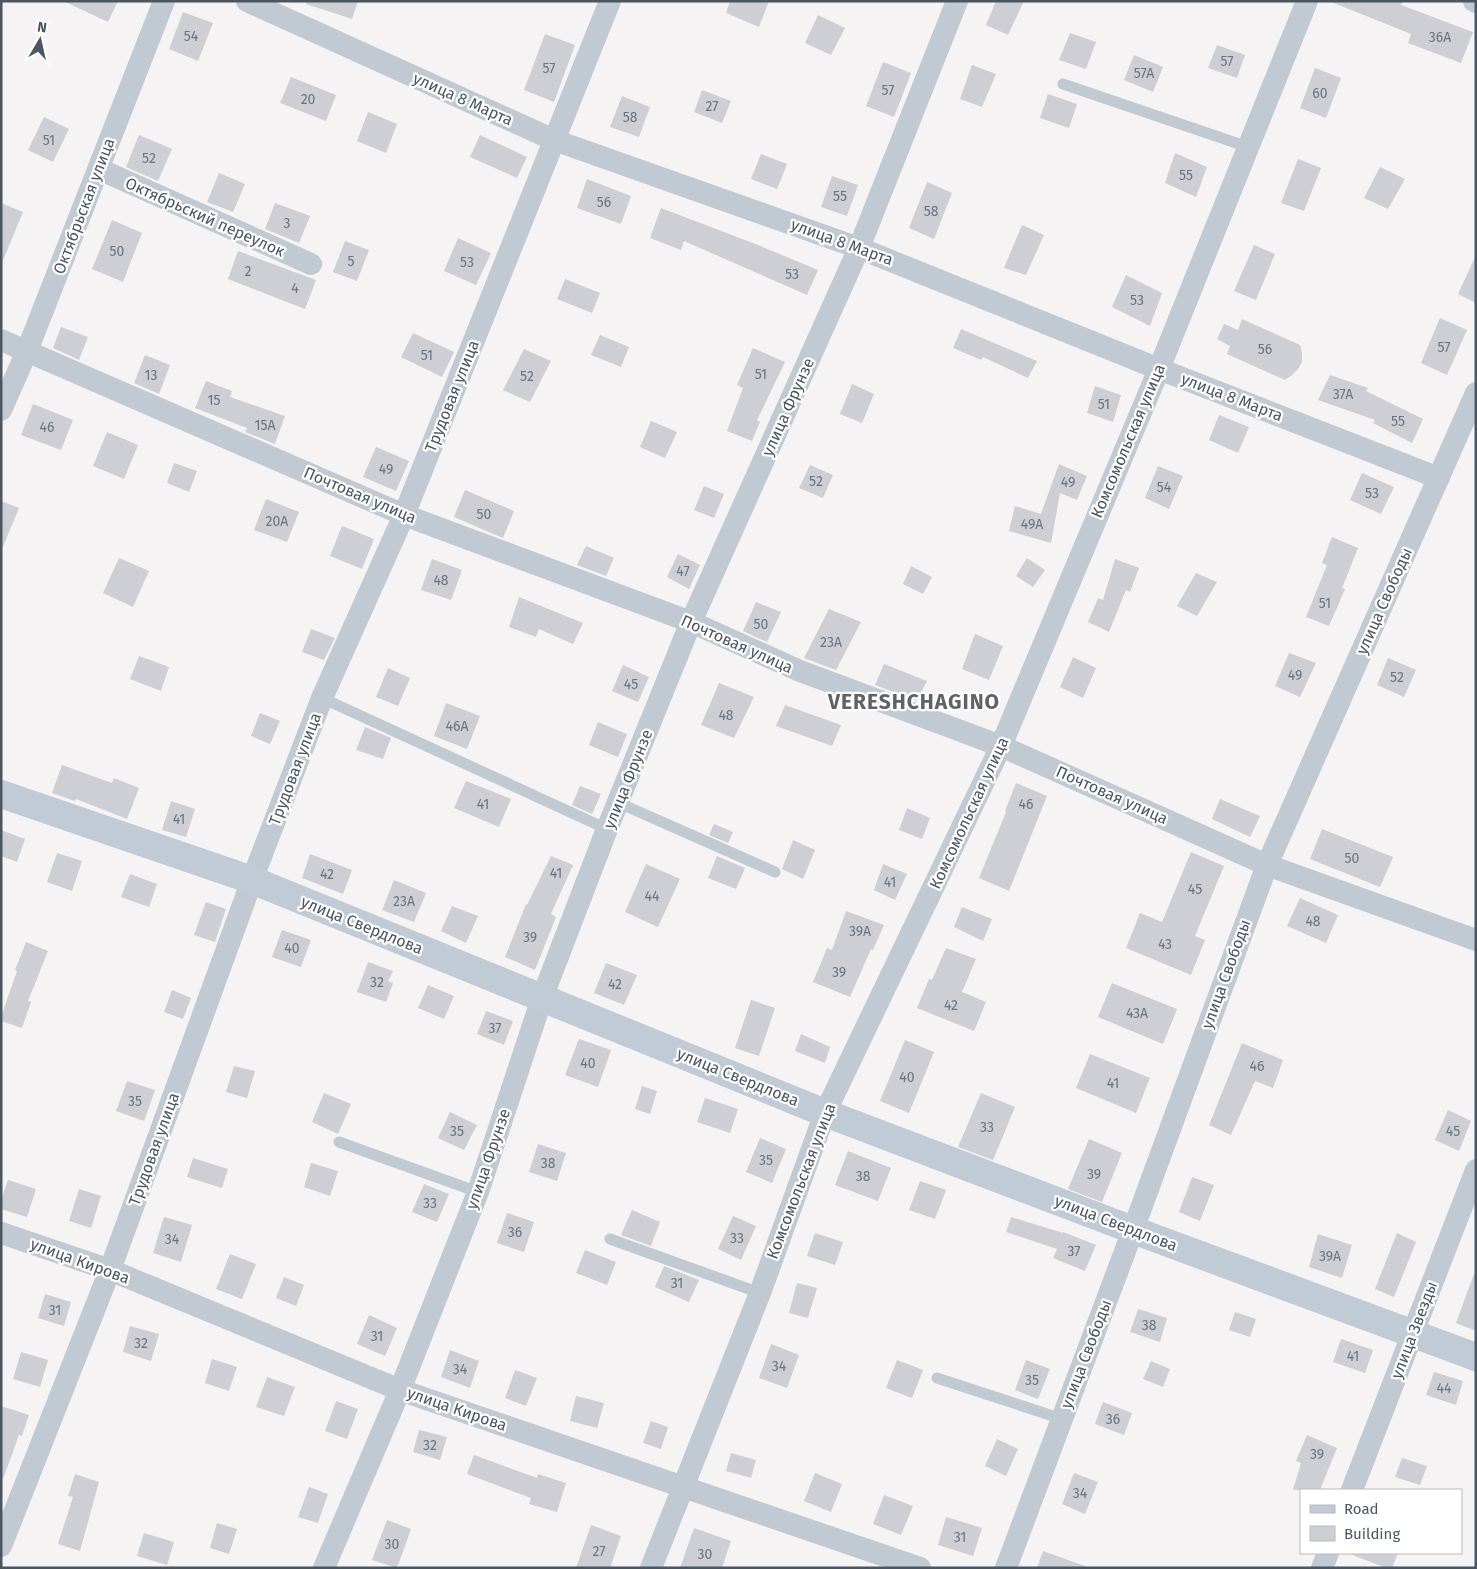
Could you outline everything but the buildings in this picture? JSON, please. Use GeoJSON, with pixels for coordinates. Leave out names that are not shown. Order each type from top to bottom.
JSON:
{"type":"FeatureCollection","features":[{"type":"Feature","properties":{"kind":"street","name":"Октябрьская улица"},"geometry":{"type":"LineString","coordinates":[[1,410],[27,352],[164,1]]}},
{"type":"Feature","properties":{"kind":"street","name":"улица 8 Марта"},"geometry":{"type":"LineString","coordinates":[[247,1],[554,140],[859,248],[1439,478]]}},
{"type":"Feature","properties":{"kind":"street","name":"Трудовая улица"},"geometry":{"type":"LineString","coordinates":[[1,1546],[110,1270],[252,880],[322,698],[404,515],[610,1]]}},
{"type":"Feature","properties":{"kind":"street","name":"улица Фрунзе"},"geometry":{"type":"LineString","coordinates":[[324,1568],[400,1390],[478,1192],[542,998],[607,829],[691,622],[859,248],[957,1]]}},
{"type":"Feature","properties":{"kind":"street","name":"Комсомольская улица"},"geometry":{"type":"LineString","coordinates":[[651,1568],[760,1293],[825,1113],[1001,746],[1159,368],[1307,1]]}},
{"type":"Feature","properties":{"kind":"street","name":"Октябрьский переулок"},"geometry":{"type":"LineString","coordinates":[[99,169],[311,264]]}},
{"type":"Feature","properties":{"kind":"street","name":"Почтовая улица"},"geometry":{"type":"LineString","coordinates":[[1,340],[404,515],[691,622],[800,671],[1001,746],[1267,864],[1476,940]]}},
{"type":"Feature","properties":{"kind":"street","name":"улица Свободы"},"geometry":{"type":"LineString","coordinates":[[1006,1568],[1133,1230],[1267,864],[1476,393]]}},
{"type":"Feature","properties":{"kind":"street","name":"улица Свердлова"},"geometry":{"type":"LineString","coordinates":[[1,794],[252,880],[825,1113],[1133,1230],[1476,1356]]}},
{"type":"Feature","properties":{"kind":"street","name":"улица Звезды"},"geometry":{"type":"LineString","coordinates":[[1352,1489],[1476,1170]]}},
{"type":"Feature","properties":{"kind":"street","name":"улица Кирова"},"geometry":{"type":"LineString","coordinates":[[1,1233],[110,1270],[400,1390],[920,1568]]}},
{"type":"Feature","properties":{"kind":"street"},"geometry":{"type":"LineString","coordinates":[[1322,1568],[1328,1554]]}},
{"type":"Feature","properties":{"kind":"lane"},"geometry":{"type":"LineString","coordinates":[[1063,84],[1248,147]]}},
{"type":"Feature","properties":{"kind":"lane"},"geometry":{"type":"LineString","coordinates":[[322,698],[607,829]]}},
{"type":"Feature","properties":{"kind":"lane"},"geometry":{"type":"LineString","coordinates":[[619,803],[775,872]]}},
{"type":"Feature","properties":{"kind":"lane"},"geometry":{"type":"LineString","coordinates":[[339,1142],[478,1192]]}},
{"type":"Feature","properties":{"kind":"lane"},"geometry":{"type":"LineString","coordinates":[[610,1239],[760,1293]]}},
{"type":"Feature","properties":{"kind":"lane"},"geometry":{"type":"LineString","coordinates":[[937,1378],[1062,1419]]}},
{"type":"Feature","properties":{"kind":"district","name":"VERESHCHAGINO"},"geometry":{"type":"Point","coordinates":[914,702]}}]}
